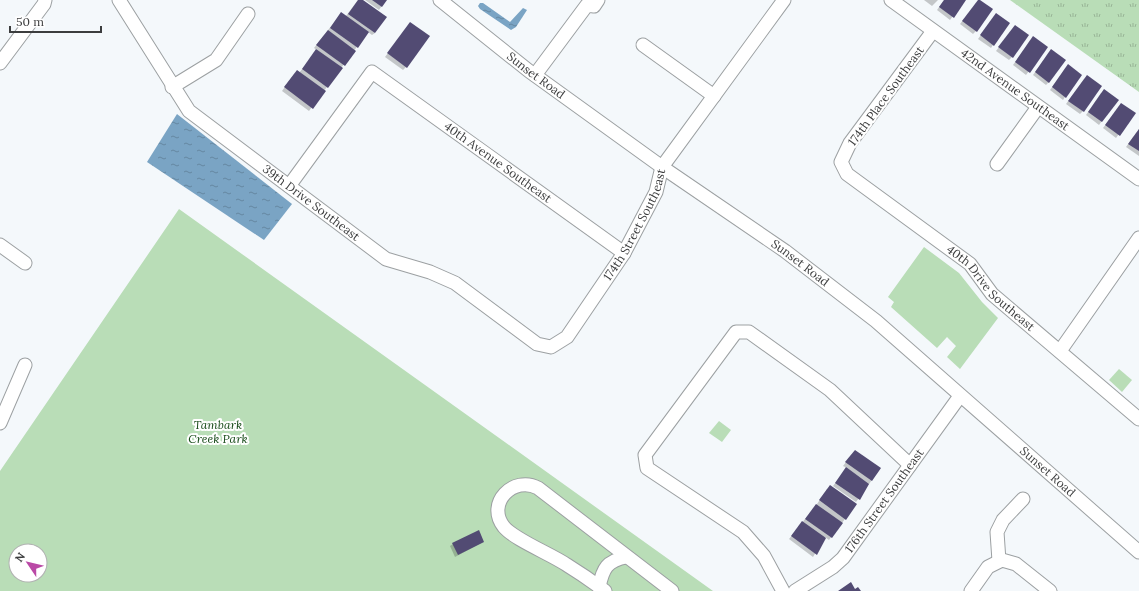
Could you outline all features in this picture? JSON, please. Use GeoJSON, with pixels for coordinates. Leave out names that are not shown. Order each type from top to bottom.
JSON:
{"type":"FeatureCollection","features":[{"type":"Feature","properties":{"kind":"street","name":"39th Drive Southeast"},"geometry":{"type":"LineString","coordinates":[[119,0],[172,87],[189,111],[386,259],[430,272],[454,283],[537,344],[552,347]]}},
{"type":"Feature","properties":{"kind":"street","name":"174th Street Southeast"},"geometry":{"type":"LineString","coordinates":[[552,347],[567,337],[624,253],[656,192],[662,167],[784,0]]}},
{"type":"Feature","properties":{"kind":"street","name":"42nd Avenue Southeast"},"geometry":{"type":"LineString","coordinates":[[891,0],[1139,179]]}},
{"type":"Feature","properties":{"kind":"street"},"geometry":{"type":"LineString","coordinates":[[0,62],[44,2]]}},
{"type":"Feature","properties":{"kind":"street","name":"Sunset Road"},"geometry":{"type":"LineString","coordinates":[[447,2],[535,75],[662,167],[785,251],[876,321],[1139,552]]}},
{"type":"Feature","properties":{"kind":"street"},"geometry":{"type":"LineString","coordinates":[[535,75],[587,5],[595,2]]}},
{"type":"Feature","properties":{"kind":"street"},"geometry":{"type":"LineString","coordinates":[[172,87],[216,60],[248,14]]}},
{"type":"Feature","properties":{"kind":"street","name":"174th Place Southeast"},"geometry":{"type":"LineString","coordinates":[[841,162],[850,143],[933,31]]}},
{"type":"Feature","properties":{"kind":"street"},"geometry":{"type":"LineString","coordinates":[[643,45],[714,96]]}},
{"type":"Feature","properties":{"kind":"street","name":"40th Avenue Southeast"},"geometry":{"type":"LineString","coordinates":[[288,186],[372,72],[624,253]]}},
{"type":"Feature","properties":{"kind":"street"},"geometry":{"type":"LineString","coordinates":[[997,164],[1038,107]]}},
{"type":"Feature","properties":{"kind":"street","name":"40th Drive Southeast"},"geometry":{"type":"LineString","coordinates":[[841,162],[847,174],[970,264],[992,294],[1139,419]]}},
{"type":"Feature","properties":{"kind":"street"},"geometry":{"type":"LineString","coordinates":[[1060,351],[1139,238]]}},
{"type":"Feature","properties":{"kind":"street"},"geometry":{"type":"LineString","coordinates":[[0,245],[25,263]]}},
{"type":"Feature","properties":{"kind":"street"},"geometry":{"type":"LineString","coordinates":[[783,591],[764,556],[743,532],[647,468],[645,455],[736,332],[749,332],[830,390],[910,465]]}},
{"type":"Feature","properties":{"kind":"street"},"geometry":{"type":"LineString","coordinates":[[0,423],[25,365]]}},
{"type":"Feature","properties":{"kind":"street","name":"176th Street Southeast"},"geometry":{"type":"LineString","coordinates":[[795,591],[843,558],[960,396]]}},
{"type":"Feature","properties":{"kind":"street"},"geometry":{"type":"LineString","coordinates":[[602,589],[567,565],[508,531],[499,518],[498,502],[502,495],[517,485],[531,484],[672,591]]}},
{"type":"Feature","properties":{"kind":"street"},"geometry":{"type":"LineString","coordinates":[[1001,560],[997,532],[1003,520],[1023,500]]}},
{"type":"Feature","properties":{"kind":"street"},"geometry":{"type":"LineString","coordinates":[[602,589],[602,572],[615,559],[626,557]]}},
{"type":"Feature","properties":{"kind":"street"},"geometry":{"type":"LineString","coordinates":[[972,591],[988,567],[1001,560],[1016,564],[1050,591]]}},
{"type":"Feature","properties":{"kind":"green space"},"geometry":{"type":"Polygon","coordinates":[[[1010,0],[1139,0],[1139,92],[1010,0]]]}},
{"type":"Feature","properties":{"kind":"green space","name":"Tambark Creek Park"},"geometry":{"type":"Polygon","coordinates":[[[179,209],[713,591],[0,591],[0,471],[179,209]]]}},
{"type":"Feature","properties":{"kind":"green space"},"geometry":{"type":"Polygon","coordinates":[[[924,247],[959,273],[982,302],[998,318],[960,369],[947,357],[956,346],[947,337],[937,348],[891,307],[894,302],[888,297],[924,247]]]}},
{"type":"Feature","properties":{"kind":"green space"},"geometry":{"type":"Polygon","coordinates":[[[1119,369],[1132,380],[1122,392],[1109,380],[1119,369]]]}},
{"type":"Feature","properties":{"kind":"green space"},"geometry":{"type":"Polygon","coordinates":[[[719,421],[731,430],[722,442],[709,433],[719,421]]]}},
{"type":"Feature","properties":{"kind":"water"},"geometry":{"type":"Polygon","coordinates":[[[480,3],[483,3],[510,22],[523,8],[527,10],[516,27],[511,30],[480,9],[478,6],[480,3]]]}},
{"type":"Feature","properties":{"kind":"water"},"geometry":{"type":"Polygon","coordinates":[[[177,114],[292,204],[264,240],[147,162],[177,114]]]}},
{"type":"Feature","properties":{"kind":"building"},"geometry":{"type":"Polygon","coordinates":[[[358,0],[363,0],[387,17],[375,33],[348,14],[358,0]]]}},
{"type":"Feature","properties":{"kind":"building"},"geometry":{"type":"Polygon","coordinates":[[[372,0],[387,0],[382,7],[372,0]]]}},
{"type":"Feature","properties":{"kind":"building"},"geometry":{"type":"Polygon","coordinates":[[[944,0],[966,0],[954,18],[939,7],[944,0]]]}},
{"type":"Feature","properties":{"kind":"building"},"geometry":{"type":"Polygon","coordinates":[[[978,0],[993,9],[977,32],[962,21],[978,0]]]}},
{"type":"Feature","properties":{"kind":"building"},"geometry":{"type":"Polygon","coordinates":[[[341,12],[369,32],[358,48],[330,28],[341,12]]]}},
{"type":"Feature","properties":{"kind":"building"},"geometry":{"type":"Polygon","coordinates":[[[996,13],[1010,23],[994,46],[980,35],[996,13]]]}},
{"type":"Feature","properties":{"kind":"building"},"geometry":{"type":"Polygon","coordinates":[[[410,22],[430,36],[407,68],[387,53],[410,22]]]}},
{"type":"Feature","properties":{"kind":"building"},"geometry":{"type":"Polygon","coordinates":[[[1015,25],[1029,35],[1013,58],[998,47],[1015,25]]]}},
{"type":"Feature","properties":{"kind":"building"},"geometry":{"type":"Polygon","coordinates":[[[328,30],[356,51],[345,66],[316,45],[328,30]]]}},
{"type":"Feature","properties":{"kind":"building"},"geometry":{"type":"Polygon","coordinates":[[[1033,36],[1048,47],[1030,73],[1015,62],[1033,36]]]}},
{"type":"Feature","properties":{"kind":"building"},"geometry":{"type":"Polygon","coordinates":[[[316,49],[343,68],[328,88],[302,69],[316,49]]]}},
{"type":"Feature","properties":{"kind":"building"},"geometry":{"type":"Polygon","coordinates":[[[1051,49],[1066,60],[1049,83],[1035,72],[1051,49]]]}},
{"type":"Feature","properties":{"kind":"building"},"geometry":{"type":"Polygon","coordinates":[[[1068,64],[1082,75],[1066,98],[1052,87],[1068,64]]]}},
{"type":"Feature","properties":{"kind":"building"},"geometry":{"type":"Polygon","coordinates":[[[297,70],[326,91],[313,109],[284,87],[297,70]]]}},
{"type":"Feature","properties":{"kind":"building"},"geometry":{"type":"Polygon","coordinates":[[[1087,75],[1102,86],[1084,112],[1068,101],[1087,75]]]}},
{"type":"Feature","properties":{"kind":"building"},"geometry":{"type":"Polygon","coordinates":[[[1104,89],[1119,100],[1102,122],[1088,112],[1104,89]]]}},
{"type":"Feature","properties":{"kind":"building"},"geometry":{"type":"Polygon","coordinates":[[[1121,103],[1136,113],[1120,136],[1105,125],[1121,103]]]}},
{"type":"Feature","properties":{"kind":"building"},"geometry":{"type":"Polygon","coordinates":[[[1139,129],[1139,151],[1128,144],[1139,129]]]}},
{"type":"Feature","properties":{"kind":"building"},"geometry":{"type":"Polygon","coordinates":[[[855,450],[881,468],[872,481],[845,462],[855,450]]]}},
{"type":"Feature","properties":{"kind":"building"},"geometry":{"type":"Polygon","coordinates":[[[846,467],[869,484],[860,500],[835,483],[846,467]]]}},
{"type":"Feature","properties":{"kind":"building"},"geometry":{"type":"Polygon","coordinates":[[[830,485],[857,504],[846,520],[819,500],[830,485]]]}},
{"type":"Feature","properties":{"kind":"building"},"geometry":{"type":"Polygon","coordinates":[[[816,504],[843,523],[832,538],[805,519],[816,504]]]}},
{"type":"Feature","properties":{"kind":"building"},"geometry":{"type":"Polygon","coordinates":[[[802,521],[826,538],[817,555],[791,536],[802,521]]]}},
{"type":"Feature","properties":{"kind":"building"},"geometry":{"type":"Polygon","coordinates":[[[479,530],[484,542],[458,555],[452,543],[479,530]]]}},
{"type":"Feature","properties":{"kind":"building"},"geometry":{"type":"Polygon","coordinates":[[[851,582],[855,589],[858,587],[861,591],[838,591],[851,582]]]}}]}
